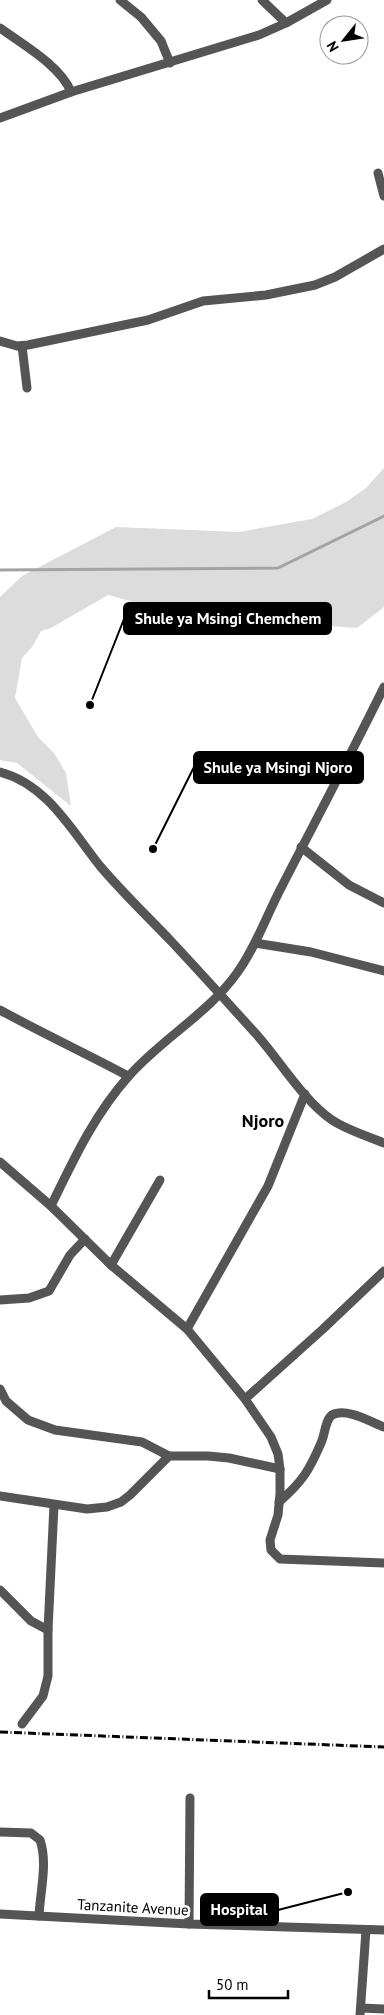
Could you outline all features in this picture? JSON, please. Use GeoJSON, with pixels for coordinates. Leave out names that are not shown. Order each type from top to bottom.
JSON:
{"type":"FeatureCollection","features":[{"type":"Feature","properties":{"kind":"street"},"geometry":{"type":"LineString","coordinates":[[120,0],[141,17],[162,41],[170,63]]}},
{"type":"Feature","properties":{"kind":"street"},"geometry":{"type":"LineString","coordinates":[[262,0],[286,23]]}},
{"type":"Feature","properties":{"kind":"street"},"geometry":{"type":"LineString","coordinates":[[0,118],[71,92],[259,35],[286,23],[327,0]]}},
{"type":"Feature","properties":{"kind":"street"},"geometry":{"type":"LineString","coordinates":[[0,28],[56,71],[67,82],[71,92]]}},
{"type":"Feature","properties":{"kind":"street"},"geometry":{"type":"LineString","coordinates":[[378,173],[384,196]]}},
{"type":"Feature","properties":{"kind":"street"},"geometry":{"type":"LineString","coordinates":[[0,341],[22,346],[148,320],[203,301],[266,295],[315,285],[336,277],[384,249]]}},
{"type":"Feature","properties":{"kind":"street"},"geometry":{"type":"LineString","coordinates":[[22,346],[28,388]]}},
{"type":"Feature","properties":{"kind":"street"},"geometry":{"type":"LineString","coordinates":[[51,1206],[99,1113],[128,1076],[150,1054],[220,994],[238,972],[255,943],[384,688]]}},
{"type":"Feature","properties":{"kind":"street"},"geometry":{"type":"LineString","coordinates":[[0,772],[18,779],[49,802],[133,902],[266,1045],[305,1094],[333,1121],[384,1143]]}},
{"type":"Feature","properties":{"kind":"street"},"geometry":{"type":"LineString","coordinates":[[302,847],[349,885],[384,903]]}},
{"type":"Feature","properties":{"kind":"street"},"geometry":{"type":"LineString","coordinates":[[255,943],[311,952],[384,971]]}},
{"type":"Feature","properties":{"kind":"street"},"geometry":{"type":"LineString","coordinates":[[0,1010],[128,1076]]}},
{"type":"Feature","properties":{"kind":"street"},"geometry":{"type":"LineString","coordinates":[[187,1329],[268,1186],[305,1094]]}},
{"type":"Feature","properties":{"kind":"street"},"geometry":{"type":"LineString","coordinates":[[0,1162],[51,1206],[111,1265],[187,1329],[245,1399],[271,1437],[278,1454],[280,1469],[279,1502],[270,1540],[271,1550],[280,1559],[384,1563]]}},
{"type":"Feature","properties":{"kind":"street"},"geometry":{"type":"LineString","coordinates":[[111,1265],[160,1180]]}},
{"type":"Feature","properties":{"kind":"street"},"geometry":{"type":"LineString","coordinates":[[0,1300],[29,1298],[49,1291],[70,1255],[85,1239]]}},
{"type":"Feature","properties":{"kind":"street"},"geometry":{"type":"LineString","coordinates":[[245,1399],[324,1329],[384,1271]]}},
{"type":"Feature","properties":{"kind":"street"},"geometry":{"type":"LineString","coordinates":[[0,1389],[3,1401],[28,1420],[40,1426],[55,1430],[142,1442],[169,1456],[229,1458],[280,1469]]}},
{"type":"Feature","properties":{"kind":"street"},"geometry":{"type":"LineString","coordinates":[[279,1502],[306,1475],[325,1434],[327,1420],[331,1416],[341,1413],[352,1415],[384,1427]]}},
{"type":"Feature","properties":{"kind":"street"},"geometry":{"type":"LineString","coordinates":[[0,1496],[95,1510],[121,1502],[169,1456]]}},
{"type":"Feature","properties":{"kind":"street"},"geometry":{"type":"LineString","coordinates":[[22,1724],[43,1696],[47,1684],[54,1505]]}},
{"type":"Feature","properties":{"kind":"street"},"geometry":{"type":"LineString","coordinates":[[0,1590],[31,1621],[48,1630]]}},
{"type":"Feature","properties":{"kind":"street"},"geometry":{"type":"LineString","coordinates":[[189,1924],[190,1798]]}},
{"type":"Feature","properties":{"kind":"street"},"geometry":{"type":"LineString","coordinates":[[0,1832],[31,1833],[40,1840],[43,1852],[39,1916]]}},
{"type":"Feature","properties":{"kind":"street","name":"Tanzanite Avenue"},"geometry":{"type":"LineString","coordinates":[[0,1914],[189,1924],[384,1930]]}},
{"type":"Feature","properties":{"kind":"street"},"geometry":{"type":"LineString","coordinates":[[366,1930],[361,2011],[384,2009]]}},
{"type":"Feature","properties":{"kind":"shaded area"},"geometry":{"type":"Polygon","coordinates":[[[384,468],[384,607],[357,628],[314,625],[222,626],[108,595],[51,628],[41,631],[32,647],[22,658],[15,698],[38,737],[54,753],[66,773],[71,806],[17,763],[0,760],[0,597],[22,576],[116,527],[239,532],[312,519],[346,502],[366,488],[384,468]]]}},
{"type":"Feature","properties":{"kind":"waterway"},"geometry":{"type":"LineString","coordinates":[[0,570],[278,568],[384,516]]}},
{"type":"Feature","properties":{"kind":"railway"},"geometry":{"type":"LineString","coordinates":[[0,1732],[384,1747]]}},
{"type":"Feature","properties":{"kind":"place","name":"Shule ya Msingi Chemchem"},"geometry":{"type":"Point","coordinates":[90,705]}},
{"type":"Feature","properties":{"kind":"place","name":"Shule ya Msingi Njoro"},"geometry":{"type":"Point","coordinates":[153,849]}},
{"type":"Feature","properties":{"kind":"place","name":"Hospital"},"geometry":{"type":"Point","coordinates":[348,1892]}},
{"type":"Feature","properties":{"kind":"district","name":"Njoro"},"geometry":{"type":"Point","coordinates":[263,1120]}}]}
